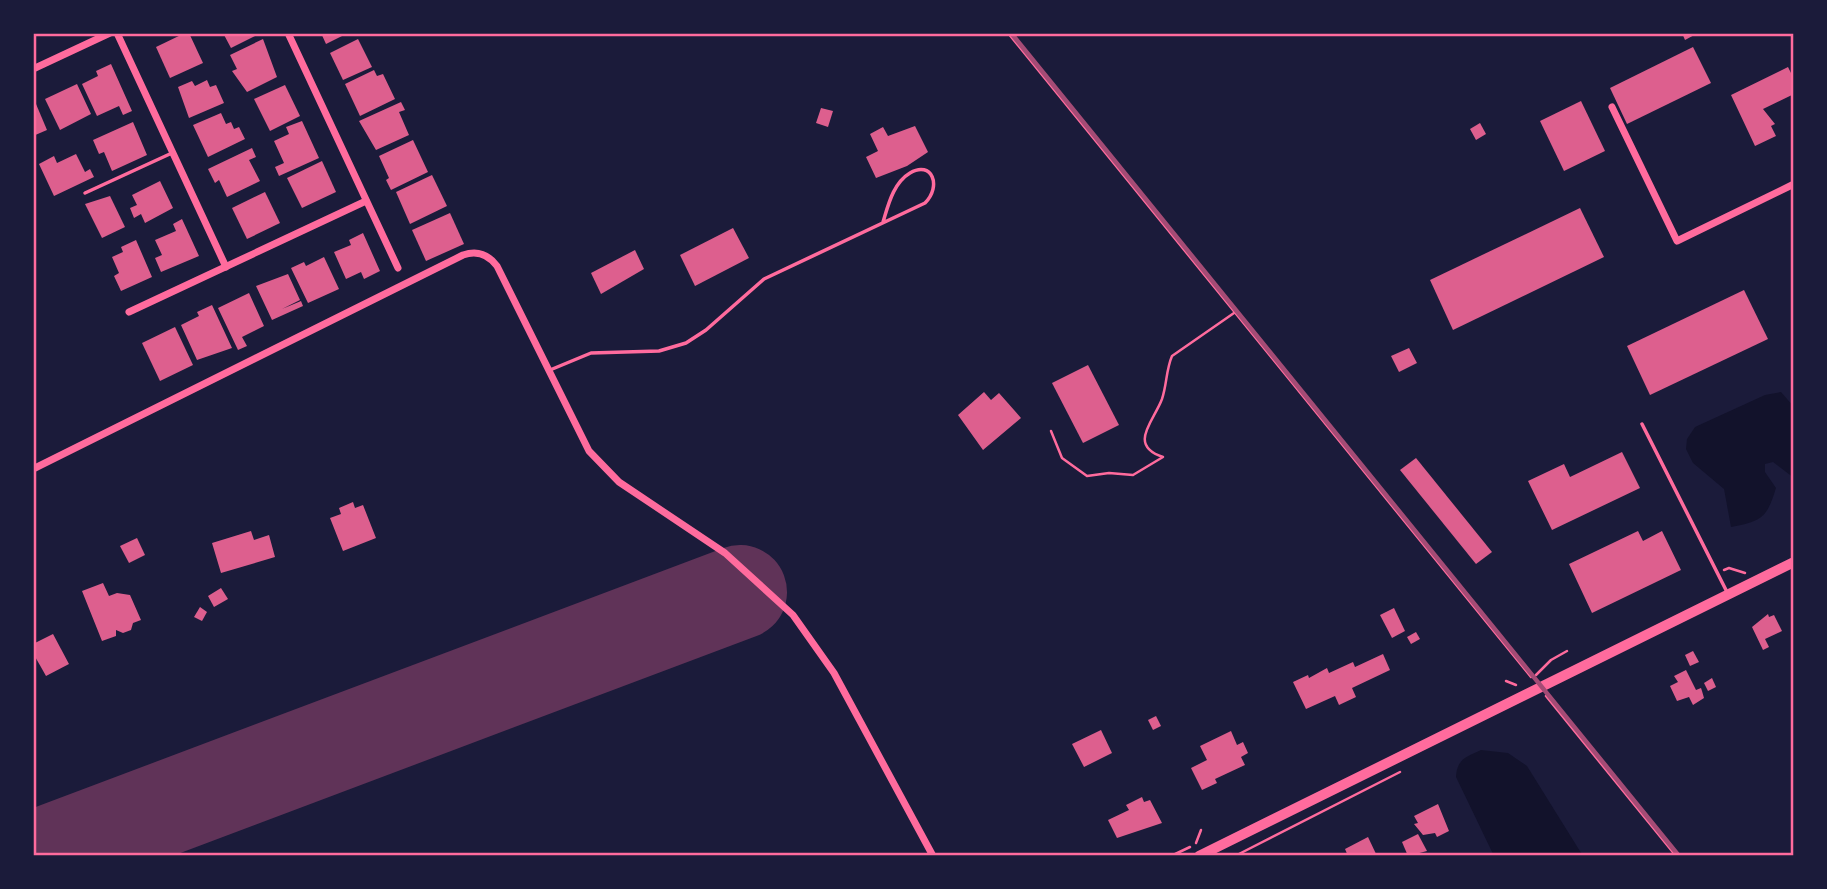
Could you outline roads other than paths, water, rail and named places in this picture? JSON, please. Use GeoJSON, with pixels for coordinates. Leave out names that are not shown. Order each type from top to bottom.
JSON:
{"type":"FeatureCollection","features":[{"type":"Feature","properties":{"kind":"main road"},"geometry":{"type":"LineString","coordinates":[[1199,856],[1536,682],[1794,562]]}},
{"type":"Feature","properties":{"kind":"street"},"geometry":{"type":"LineString","coordinates":[[33,69],[110,33]]}},
{"type":"Feature","properties":{"kind":"street"},"geometry":{"type":"LineString","coordinates":[[117,33],[226,267]]}},
{"type":"Feature","properties":{"kind":"street"},"geometry":{"type":"LineString","coordinates":[[288,33],[398,268]]}},
{"type":"Feature","properties":{"kind":"street"},"geometry":{"type":"LineString","coordinates":[[1612,107],[1677,240],[1794,184]]}},
{"type":"Feature","properties":{"kind":"street"},"geometry":{"type":"LineString","coordinates":[[129,312],[366,201]]}},
{"type":"Feature","properties":{"kind":"street"},"geometry":{"type":"LineString","coordinates":[[33,469],[463,255],[475,252],[487,256],[497,266],[583,440],[608,473],[726,553],[793,615],[834,673],[933,856]]}},
{"type":"Feature","properties":{"kind":"lane"},"geometry":{"type":"LineString","coordinates":[[85,194],[172,152]]}},
{"type":"Feature","properties":{"kind":"lane"},"geometry":{"type":"LineString","coordinates":[[548,371],[591,353],[659,351],[686,343],[706,330],[764,279],[925,203],[934,194],[936,183],[932,175],[922,170],[910,173],[900,183],[883,222]]}},
{"type":"Feature","properties":{"kind":"lane"},"geometry":{"type":"LineString","coordinates":[[1642,424],[1728,593]]}},
{"type":"Feature","properties":{"kind":"railway"},"geometry":{"type":"LineString","coordinates":[[1011,33],[1679,856]]}}]}
